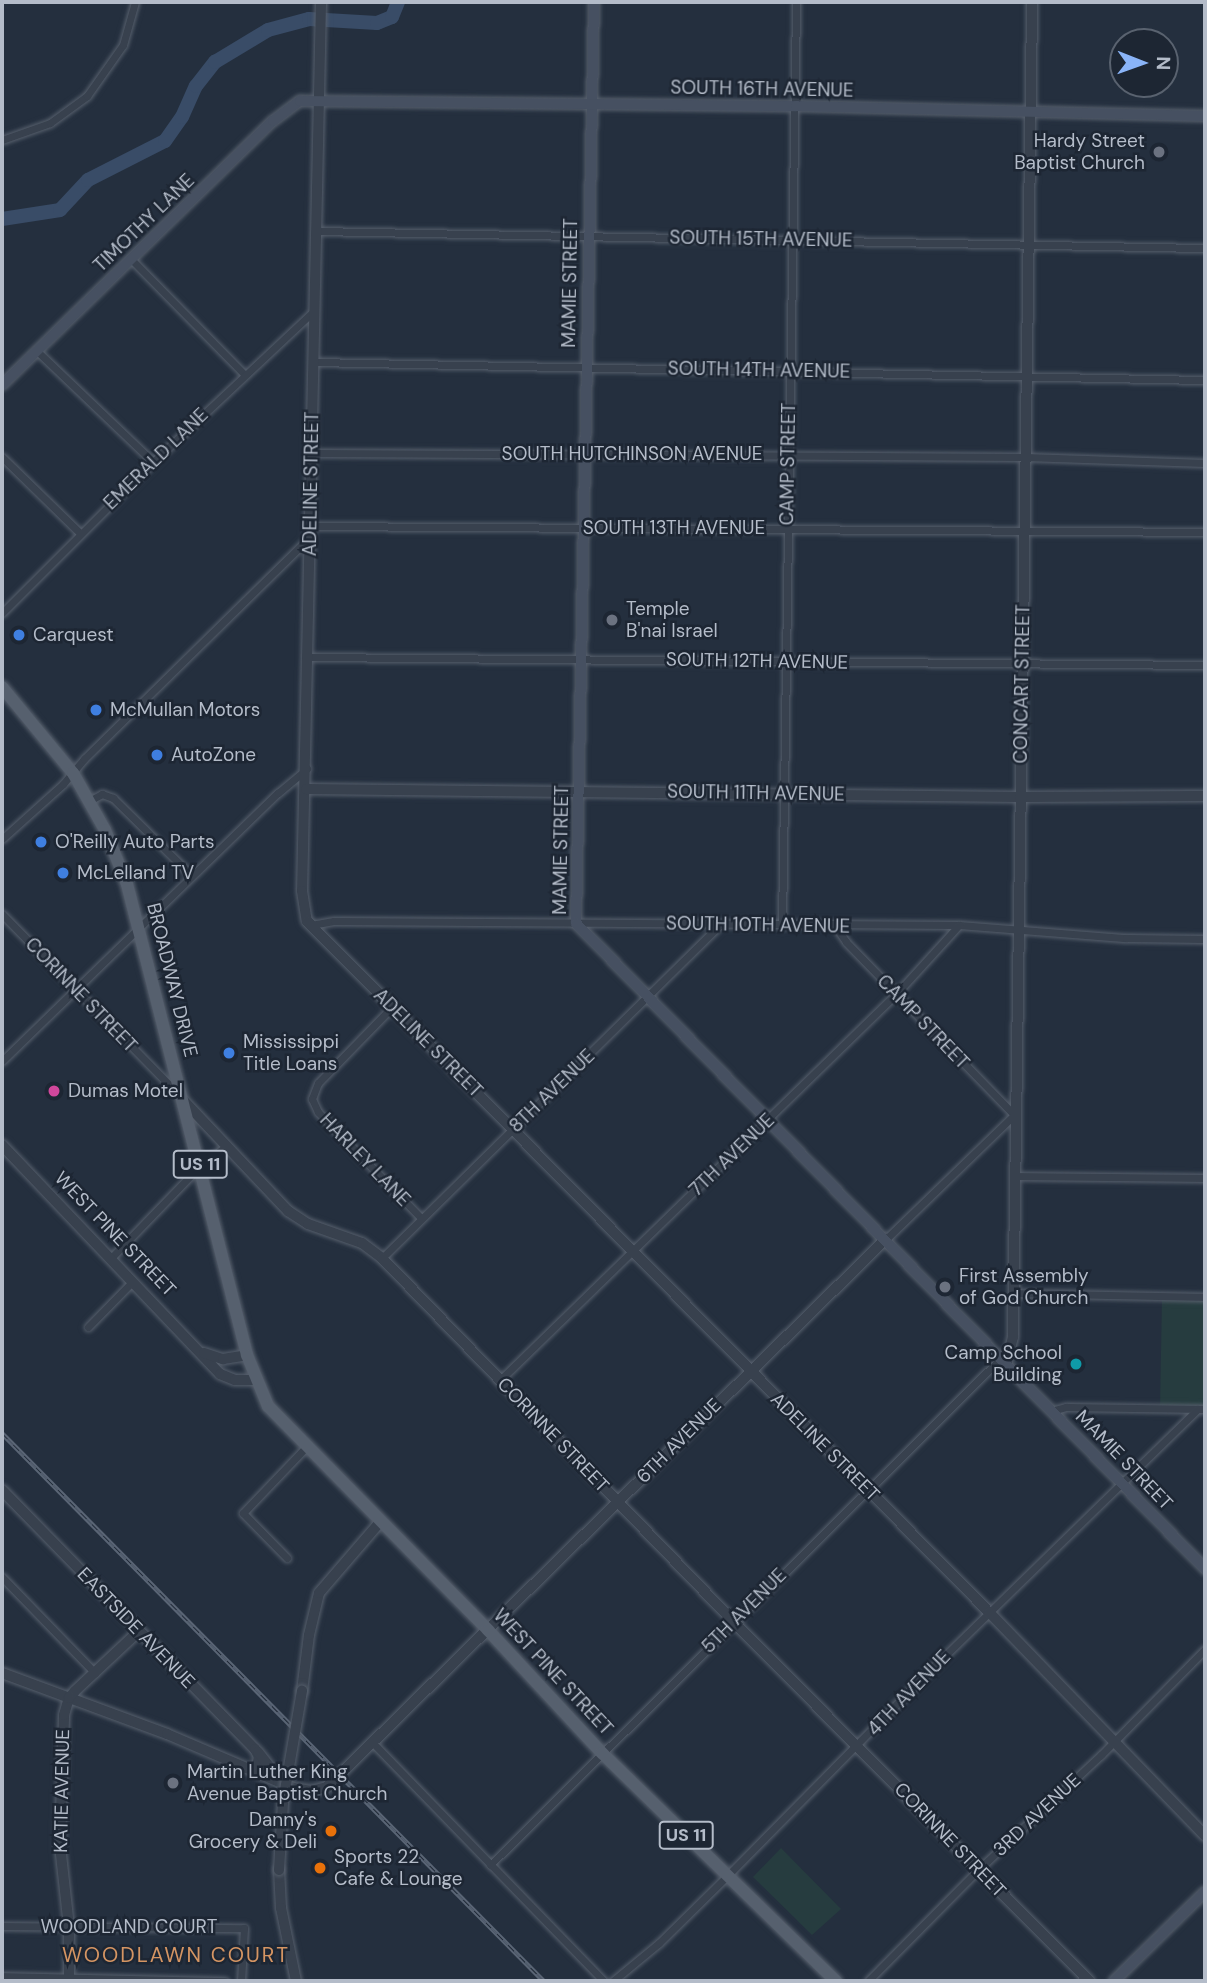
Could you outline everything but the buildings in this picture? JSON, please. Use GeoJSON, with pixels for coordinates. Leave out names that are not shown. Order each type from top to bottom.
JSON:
{"type":"FeatureCollection","features":[{"type":"Feature","properties":{"kind":"main road","name":"MAMIE STREET"},"geometry":{"type":"LineString","coordinates":[[594,2],[576,923],[647,999],[886,1239],[1205,1569]]}},
{"type":"Feature","properties":{"kind":"main road","name":"SOUTH 16TH AVENUE"},"geometry":{"type":"LineString","coordinates":[[318,100],[796,106],[1205,116]]}},
{"type":"Feature","properties":{"kind":"main road","name":"TIMOTHY LANE"},"geometry":{"type":"LineString","coordinates":[[2,386],[290,106],[318,100]]}},
{"type":"Feature","properties":{"kind":"main road","name":"BROADWAY DRIVE"},"geometry":{"type":"LineString","coordinates":[[2,687],[35,723],[73,773],[116,855],[140,927],[247,1354]]}},
{"type":"Feature","properties":{"kind":"main road","name":"WEST PINE STREET"},"geometry":{"type":"LineString","coordinates":[[247,1354],[255,1380],[273,1413],[488,1630],[603,1753],[836,1981]]}},
{"type":"Feature","properties":{"kind":"main road"},"geometry":{"type":"LineString","coordinates":[[1114,1981],[1204,1893]]}},
{"type":"Feature","properties":{"kind":"street"},"geometry":{"type":"LineString","coordinates":[[2,141],[50,123],[87,96],[123,45],[135,2]]}},
{"type":"Feature","properties":{"kind":"street","name":"CAMP STREET"},"geometry":{"type":"LineString","coordinates":[[782,926],[796,2]]}},
{"type":"Feature","properties":{"kind":"street","name":"CONCART STREET"},"geometry":{"type":"LineString","coordinates":[[1003,1362],[1013,1337],[1014,1115],[1032,2]]}},
{"type":"Feature","properties":{"kind":"street","name":"ADELINE STREET"},"geometry":{"type":"LineString","coordinates":[[321,6],[307,769],[302,902],[311,925],[989,1612],[1205,1836]]}},
{"type":"Feature","properties":{"kind":"street","name":"SOUTH 15TH AVENUE"},"geometry":{"type":"LineString","coordinates":[[316,231],[1205,248]]}},
{"type":"Feature","properties":{"kind":"street"},"geometry":{"type":"LineString","coordinates":[[132,260],[244,374]]}},
{"type":"Feature","properties":{"kind":"street","name":"EMERALD LANE"},"geometry":{"type":"LineString","coordinates":[[2,613],[153,462],[314,310]]}},
{"type":"Feature","properties":{"kind":"street"},"geometry":{"type":"LineString","coordinates":[[37,351],[153,462]]}},
{"type":"Feature","properties":{"kind":"street","name":"SOUTH 14TH AVENUE"},"geometry":{"type":"LineString","coordinates":[[314,362],[1205,380]]}},
{"type":"Feature","properties":{"kind":"street","name":"SOUTH HUTCHINSON AVENUE"},"geometry":{"type":"LineString","coordinates":[[312,453],[1026,457],[1205,463]]}},
{"type":"Feature","properties":{"kind":"street"},"geometry":{"type":"LineString","coordinates":[[2,457],[80,533]]}},
{"type":"Feature","properties":{"kind":"street","name":"SOUTH 13TH AVENUE"},"geometry":{"type":"LineString","coordinates":[[311,526],[1205,532]]}},
{"type":"Feature","properties":{"kind":"street"},"geometry":{"type":"LineString","coordinates":[[2,839],[73,773],[310,537]]}},
{"type":"Feature","properties":{"kind":"street","name":"SOUTH 12TH AVENUE"},"geometry":{"type":"LineString","coordinates":[[309,657],[1205,665]]}},
{"type":"Feature","properties":{"kind":"street"},"geometry":{"type":"LineString","coordinates":[[2,1061],[191,875],[307,769]]}},
{"type":"Feature","properties":{"kind":"street","name":"SOUTH 11TH AVENUE"},"geometry":{"type":"LineString","coordinates":[[306,789],[1020,797],[1205,796]]}},
{"type":"Feature","properties":{"kind":"street"},"geometry":{"type":"LineString","coordinates":[[89,801],[102,794],[113,798],[191,875]]}},
{"type":"Feature","properties":{"kind":"street","name":"CORINNE STREET"},"geometry":{"type":"LineString","coordinates":[[2,914],[296,1217],[362,1243],[383,1258],[734,1622],[1088,1981]]}},
{"type":"Feature","properties":{"kind":"street","name":"SOUTH 10TH AVENUE"},"geometry":{"type":"LineString","coordinates":[[311,925],[334,921],[782,926],[960,925],[1152,939],[1205,939]]}},
{"type":"Feature","properties":{"kind":"street","name":"8TH AVENUE"},"geometry":{"type":"LineString","coordinates":[[383,1258],[721,924]]}},
{"type":"Feature","properties":{"kind":"street","name":"7TH AVENUE"},"geometry":{"type":"LineString","coordinates":[[500,1380],[897,993],[960,925]]}},
{"type":"Feature","properties":{"kind":"street","name":"CAMP STREET"},"geometry":{"type":"LineString","coordinates":[[835,926],[846,942],[1014,1115]]}},
{"type":"Feature","properties":{"kind":"street","name":"HARLEY LANE"},"geometry":{"type":"LineString","coordinates":[[393,1007],[318,1083],[312,1099],[318,1112],[421,1218]]}},
{"type":"Feature","properties":{"kind":"street","name":"6TH AVENUE"},"geometry":{"type":"LineString","coordinates":[[281,1782],[311,1791],[327,1787],[1014,1115]]}},
{"type":"Feature","properties":{"kind":"street","name":"WEST PINE STREET"},"geometry":{"type":"LineString","coordinates":[[2,1145],[225,1377],[255,1380]]}},
{"type":"Feature","properties":{"kind":"street"},"geometry":{"type":"LineString","coordinates":[[112,1257],[200,1166],[227,1146]]}},
{"type":"Feature","properties":{"kind":"street"},"geometry":{"type":"LineString","coordinates":[[1014,1176],[1205,1178]]}},
{"type":"Feature","properties":{"kind":"street"},"geometry":{"type":"LineString","coordinates":[[88,1326],[134,1280]]}},
{"type":"Feature","properties":{"kind":"street"},"geometry":{"type":"LineString","coordinates":[[1013,1293],[1205,1297]]}},
{"type":"Feature","properties":{"kind":"street"},"geometry":{"type":"LineString","coordinates":[[201,1351],[223,1359],[247,1354]]}},
{"type":"Feature","properties":{"kind":"street","name":"5TH AVENUE"},"geometry":{"type":"LineString","coordinates":[[490,1865],[867,1489],[1003,1362]]}},
{"type":"Feature","properties":{"kind":"street"},"geometry":{"type":"LineString","coordinates":[[1051,1411],[1066,1406],[1202,1409]]}},
{"type":"Feature","properties":{"kind":"street","name":"4TH AVENUE"},"geometry":{"type":"LineString","coordinates":[[613,1981],[728,1875],[989,1612],[1202,1409]]}},
{"type":"Feature","properties":{"kind":"street"},"geometry":{"type":"LineString","coordinates":[[287,1558],[243,1513],[306,1447]]}},
{"type":"Feature","properties":{"kind":"street","name":"EASTSIDE AVENUE"},"geometry":{"type":"LineString","coordinates":[[2,1490],[255,1749],[281,1782]]}},
{"type":"Feature","properties":{"kind":"street"},"geometry":{"type":"LineString","coordinates":[[296,1981],[281,1908],[279,1870],[283,1802],[309,1635],[319,1593],[380,1522]]}},
{"type":"Feature","properties":{"kind":"street"},"geometry":{"type":"LineString","coordinates":[[2,1577],[95,1673]]}},
{"type":"Feature","properties":{"kind":"street"},"geometry":{"type":"LineString","coordinates":[[69,1698],[139,1631]]}},
{"type":"Feature","properties":{"kind":"street","name":"3RD AVENUE"},"geometry":{"type":"LineString","coordinates":[[868,1981],[1205,1649]]}},
{"type":"Feature","properties":{"kind":"street"},"geometry":{"type":"LineString","coordinates":[[2,1673],[281,1782]]}},
{"type":"Feature","properties":{"kind":"street","name":"KATIE AVENUE"},"geometry":{"type":"LineString","coordinates":[[69,1698],[64,1715],[60,1845],[69,1927],[69,1980]]}},
{"type":"Feature","properties":{"kind":"street"},"geometry":{"type":"LineString","coordinates":[[372,1742],[604,1981]]}},
{"type":"Feature","properties":{"kind":"street"},"geometry":{"type":"LineString","coordinates":[[255,1749],[259,1757],[256,1770]]}},
{"type":"Feature","properties":{"kind":"street","name":"ADELINE STREET"},"geometry":{"type":"LineString","coordinates":[[1193,1821],[1205,1829]]}},
{"type":"Feature","properties":{"kind":"street","name":"WOODLAND COURT"},"geometry":{"type":"LineString","coordinates":[[2,1926],[244,1928],[241,1981]]}},
{"type":"Feature","properties":{"kind":"street"},"geometry":{"type":"LineString","coordinates":[[2,1976],[69,1980],[225,1981]]}},
{"type":"Feature","properties":{"kind":"green space"},"geometry":{"type":"Polygon","coordinates":[[[1162,1296],[1205,1297],[1205,1409],[1160,1408],[1162,1296]]]}},
{"type":"Feature","properties":{"kind":"green space"},"geometry":{"type":"Polygon","coordinates":[[[781,1848],[841,1909],[812,1935],[753,1877],[781,1848]]]}},
{"type":"Feature","properties":{"kind":"waterway"},"geometry":{"type":"LineString","coordinates":[[2,219],[60,210],[88,180],[165,141],[182,117],[196,86],[215,62],[268,30],[309,19],[377,23],[392,17],[398,2]]}},
{"type":"Feature","properties":{"kind":"railway"},"geometry":{"type":"LineString","coordinates":[[2,1433],[544,1981]]}},
{"type":"Feature","properties":{"kind":"place","name":"Hardy Street Baptist Church"},"geometry":{"type":"Point","coordinates":[1159,152]}},
{"type":"Feature","properties":{"kind":"place","name":"Temple B'nai Israel"},"geometry":{"type":"Point","coordinates":[612,620]}},
{"type":"Feature","properties":{"kind":"place","name":"Carquest"},"geometry":{"type":"Point","coordinates":[19,635]}},
{"type":"Feature","properties":{"kind":"place","name":"McMullan Motors"},"geometry":{"type":"Point","coordinates":[96,710]}},
{"type":"Feature","properties":{"kind":"place","name":"AutoZone"},"geometry":{"type":"Point","coordinates":[157,755]}},
{"type":"Feature","properties":{"kind":"place","name":"O'Reilly Auto Parts"},"geometry":{"type":"Point","coordinates":[41,842]}},
{"type":"Feature","properties":{"kind":"place","name":"McLelland TV"},"geometry":{"type":"Point","coordinates":[63,873]}},
{"type":"Feature","properties":{"kind":"place","name":"Mississippi Title Loans"},"geometry":{"type":"Point","coordinates":[229,1053]}},
{"type":"Feature","properties":{"kind":"place","name":"Dumas Motel"},"geometry":{"type":"Point","coordinates":[54,1091]}},
{"type":"Feature","properties":{"kind":"place","name":"First Assembly of God Church"},"geometry":{"type":"Point","coordinates":[945,1287]}},
{"type":"Feature","properties":{"kind":"place","name":"Camp School Building"},"geometry":{"type":"Point","coordinates":[1076,1364]}},
{"type":"Feature","properties":{"kind":"place","name":"Martin Luther King Avenue Baptist Church"},"geometry":{"type":"Point","coordinates":[173,1783]}},
{"type":"Feature","properties":{"kind":"place","name":"Danny's Grocery & Deli"},"geometry":{"type":"Point","coordinates":[331,1831]}},
{"type":"Feature","properties":{"kind":"place","name":"Sports 22 Cafe & Lounge"},"geometry":{"type":"Point","coordinates":[320,1868]}},
{"type":"Feature","properties":{"kind":"district","name":"WOODLAWN COURT"},"geometry":{"type":"Point","coordinates":[176,1955]}}]}
